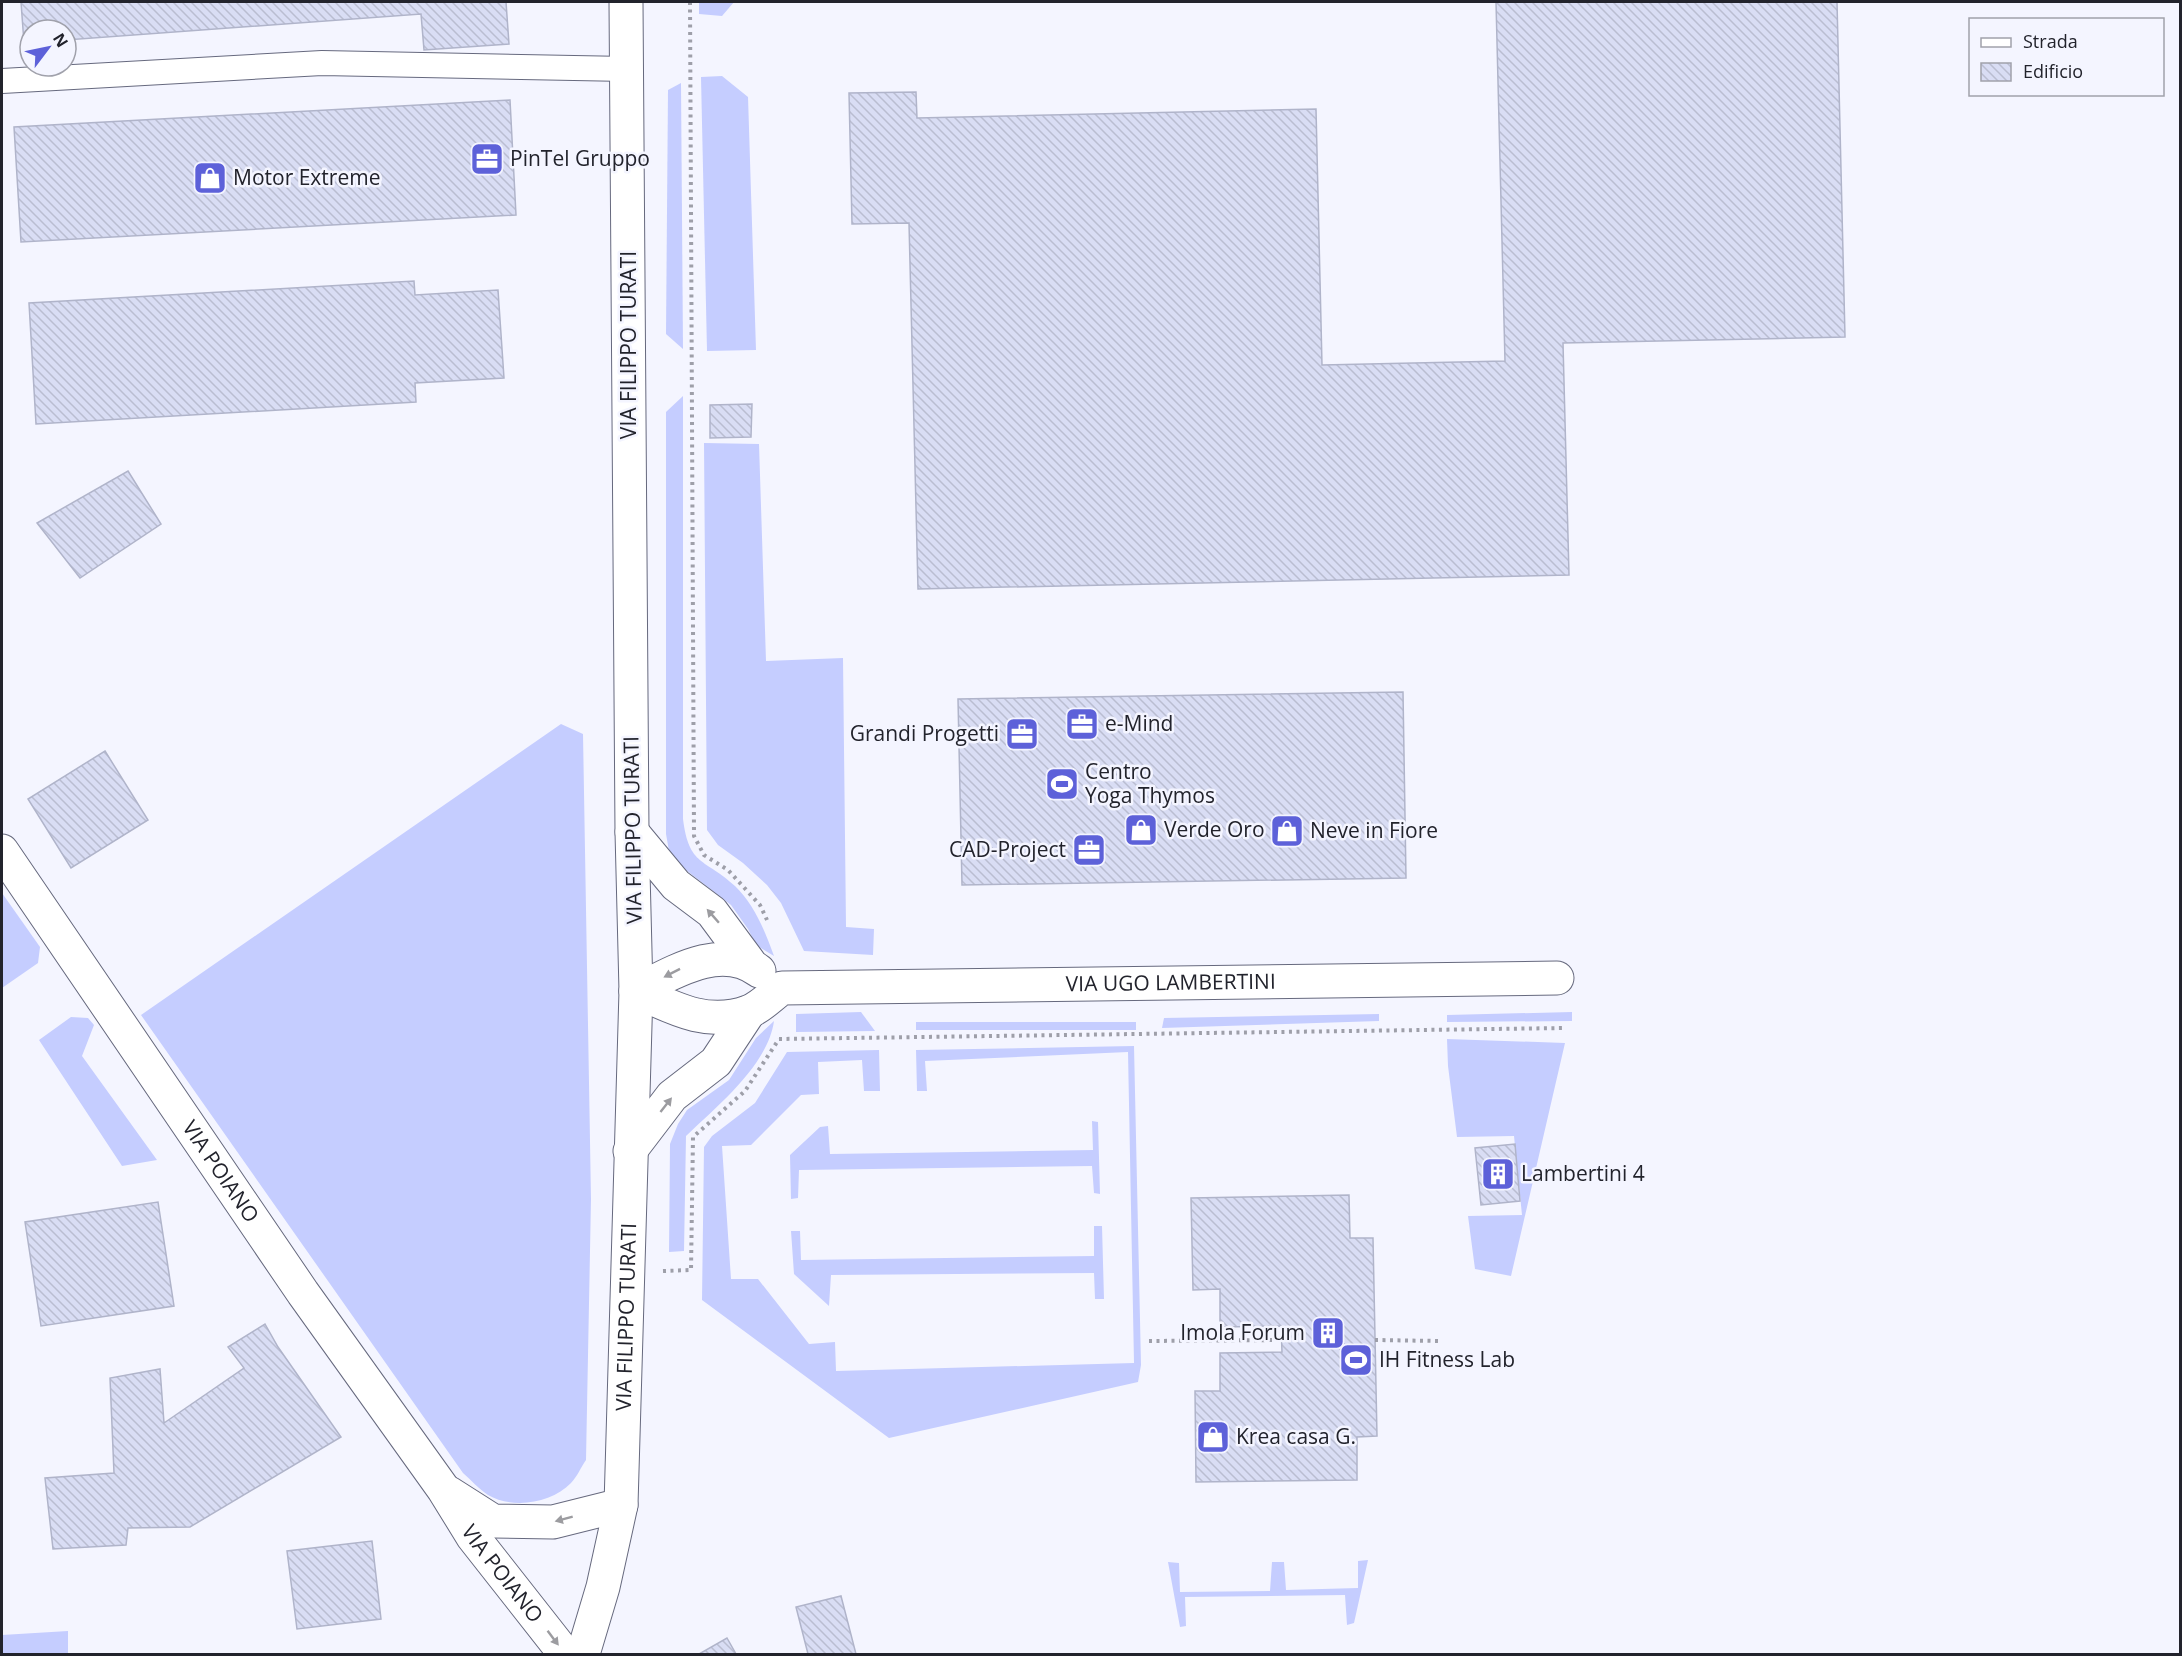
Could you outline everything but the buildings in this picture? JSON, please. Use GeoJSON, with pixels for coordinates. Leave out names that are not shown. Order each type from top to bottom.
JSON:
{"type":"FeatureCollection","features":[{"type":"Feature","properties":{"kind":"street","name":"VIA FILIPPO TURATI"},"geometry":{"type":"LineString","coordinates":[[583,1654],[603,1587],[621,1505],[629,1273],[630,1150],[636,991],[632,832],[626,2]]}},
{"type":"Feature","properties":{"kind":"street"},"geometry":{"type":"LineString","coordinates":[[630,1150],[672,1096],[716,1062],[749,1012],[782,988],[748,962],[712,912],[676,885],[632,832]]}},
{"type":"Feature","properties":{"kind":"street","name":"VIA POIANO"},"geometry":{"type":"LineString","coordinates":[[2,851],[297,1284],[444,1490],[473,1537],[565,1654]]}},
{"type":"Feature","properties":{"kind":"street"},"geometry":{"type":"LineString","coordinates":[[636,991],[682,968],[712,959],[748,962]]}},
{"type":"Feature","properties":{"kind":"street","name":"VIA UGO LAMBERTINI"},"geometry":{"type":"LineString","coordinates":[[782,988],[1557,978]]}},
{"type":"Feature","properties":{"kind":"street"},"geometry":{"type":"LineString","coordinates":[[636,991],[674,1008],[714,1019],[749,1012]]}},
{"type":"Feature","properties":{"kind":"street","name":"VIA POIANO"},"geometry":{"type":"LineString","coordinates":[[444,1490],[493,1521],[553,1522],[621,1505]]}},
{"type":"Feature","properties":{"kind":"lane"},"geometry":{"type":"LineString","coordinates":[[2,81],[322,63],[627,69]]}},
{"type":"Feature","properties":{"kind":"path"},"geometry":{"type":"LineString","coordinates":[[690,2],[694,836],[705,855],[728,870],[759,905],[769,924]]}},
{"type":"Feature","properties":{"kind":"path"},"geometry":{"type":"LineString","coordinates":[[656,1272],[691,1270],[693,1137],[745,1091],[779,1039],[782,988]]}},
{"type":"Feature","properties":{"kind":"path"},"geometry":{"type":"LineString","coordinates":[[779,1039],[1564,1028]]}},
{"type":"Feature","properties":{"kind":"path"},"geometry":{"type":"LineString","coordinates":[[1149,1341],[1281,1340]]}},
{"type":"Feature","properties":{"kind":"path"},"geometry":{"type":"LineString","coordinates":[[1375,1340],[1439,1341]]}},
{"type":"Feature","properties":{"kind":"shaded area"},"geometry":{"type":"Polygon","coordinates":[[[699,2],[734,2],[722,16],[699,14],[699,2]]]}},
{"type":"Feature","properties":{"kind":"shaded area"},"geometry":{"type":"Polygon","coordinates":[[[722,76],[748,97],[756,350],[707,351],[701,77],[722,76]]]}},
{"type":"Feature","properties":{"kind":"shaded area"},"geometry":{"type":"Polygon","coordinates":[[[681,83],[683,349],[666,334],[668,90],[681,83]]]}},
{"type":"Feature","properties":{"kind":"shaded area"},"geometry":{"type":"Polygon","coordinates":[[[683,396],[683,819],[689,846],[694,854],[742,893],[758,918],[774,956],[756,945],[731,905],[682,867],[669,851],[666,834],[666,412],[683,396]]]}},
{"type":"Feature","properties":{"kind":"shaded area"},"geometry":{"type":"Polygon","coordinates":[[[704,443],[759,444],[766,661],[843,658],[846,927],[874,929],[873,955],[804,951],[781,903],[767,885],[743,863],[718,845],[707,830],[704,443]]]}},
{"type":"Feature","properties":{"kind":"shaded area"},"geometry":{"type":"Polygon","coordinates":[[[561,724],[583,734],[591,1199],[586,1460],[573,1481],[563,1490],[542,1500],[520,1503],[508,1502],[488,1495],[463,1473],[141,1015],[561,724]]]}},
{"type":"Feature","properties":{"kind":"shaded area"},"geometry":{"type":"Polygon","coordinates":[[[2,893],[40,947],[38,963],[2,988],[2,893]]]}},
{"type":"Feature","properties":{"kind":"shaded area"},"geometry":{"type":"Polygon","coordinates":[[[861,1012],[875,1031],[796,1032],[796,1014],[861,1012]]]}},
{"type":"Feature","properties":{"kind":"shaded area"},"geometry":{"type":"Polygon","coordinates":[[[1572,1012],[1572,1021],[1447,1022],[1447,1015],[1572,1012]]]}},
{"type":"Feature","properties":{"kind":"shaded area"},"geometry":{"type":"Polygon","coordinates":[[[1379,1014],[1379,1021],[1162,1028],[1164,1018],[1379,1014]]]}},
{"type":"Feature","properties":{"kind":"shaded area"},"geometry":{"type":"Polygon","coordinates":[[[71,1017],[88,1018],[94,1025],[82,1056],[157,1160],[122,1166],[39,1040],[71,1017]]]}},
{"type":"Feature","properties":{"kind":"shaded area"},"geometry":{"type":"Polygon","coordinates":[[[774,1021],[770,1037],[752,1069],[726,1098],[686,1136],[684,1251],[669,1252],[670,1144],[678,1124],[687,1110],[729,1080],[756,1038],[774,1021]]]}},
{"type":"Feature","properties":{"kind":"shaded area"},"geometry":{"type":"Polygon","coordinates":[[[916,1022],[1136,1022],[1136,1030],[916,1030],[916,1022]]]}},
{"type":"Feature","properties":{"kind":"shaded area"},"geometry":{"type":"Polygon","coordinates":[[[1447,1039],[1565,1043],[1511,1276],[1475,1269],[1468,1216],[1522,1215],[1514,1136],[1457,1137],[1447,1039]]]}},
{"type":"Feature","properties":{"kind":"shaded area"},"geometry":{"type":"Polygon","coordinates":[[[1134,1046],[1141,1365],[1138,1382],[889,1438],[702,1300],[704,1147],[712,1136],[755,1103],[787,1052],[879,1050],[880,1091],[864,1091],[862,1060],[818,1062],[819,1094],[801,1095],[751,1145],[722,1146],[731,1279],[758,1279],[809,1344],[835,1342],[836,1371],[1134,1363],[1128,1052],[925,1061],[927,1091],[917,1091],[916,1050],[1134,1046]]]}},
{"type":"Feature","properties":{"kind":"shaded area"},"geometry":{"type":"Polygon","coordinates":[[[1092,1121],[1098,1122],[1100,1194],[1094,1193],[1092,1166],[799,1170],[798,1198],[791,1199],[790,1155],[820,1127],[828,1126],[830,1154],[1093,1150],[1092,1121]]]}},
{"type":"Feature","properties":{"kind":"shaded area"},"geometry":{"type":"Polygon","coordinates":[[[1094,1226],[1102,1226],[1104,1299],[1095,1299],[1094,1273],[831,1275],[829,1306],[794,1274],[791,1231],[800,1231],[801,1260],[1094,1256],[1094,1226]]]}},
{"type":"Feature","properties":{"kind":"shaded area"},"geometry":{"type":"Polygon","coordinates":[[[1368,1560],[1354,1623],[1347,1625],[1345,1595],[1185,1597],[1186,1626],[1180,1627],[1168,1562],[1179,1563],[1180,1592],[1270,1591],[1272,1562],[1284,1562],[1286,1590],[1358,1588],[1358,1561],[1368,1560]]]}},
{"type":"Feature","properties":{"kind":"shaded area"},"geometry":{"type":"Polygon","coordinates":[[[68,1631],[68,1654],[2,1654],[2,1635],[68,1631]]]}},
{"type":"Feature","properties":{"kind":"place","name":"PinTel Gruppo"},"geometry":{"type":"Point","coordinates":[487,159]}},
{"type":"Feature","properties":{"kind":"place","name":"Motor Extreme"},"geometry":{"type":"Point","coordinates":[210,178]}},
{"type":"Feature","properties":{"kind":"place","name":"e-Mind"},"geometry":{"type":"Point","coordinates":[1082,724]}},
{"type":"Feature","properties":{"kind":"place","name":"Grandi Progetti"},"geometry":{"type":"Point","coordinates":[1022,734]}},
{"type":"Feature","properties":{"kind":"place","name":"Centro Yoga Thymos"},"geometry":{"type":"Point","coordinates":[1062,784]}},
{"type":"Feature","properties":{"kind":"place","name":"Verde Oro"},"geometry":{"type":"Point","coordinates":[1141,830]}},
{"type":"Feature","properties":{"kind":"place","name":"Neve in Fiore"},"geometry":{"type":"Point","coordinates":[1287,831]}},
{"type":"Feature","properties":{"kind":"place","name":"CAD-Project"},"geometry":{"type":"Point","coordinates":[1089,850]}},
{"type":"Feature","properties":{"kind":"place","name":"Lambertini 4"},"geometry":{"type":"Point","coordinates":[1498,1174]}},
{"type":"Feature","properties":{"kind":"place","name":"Imola Forum"},"geometry":{"type":"Point","coordinates":[1328,1333]}},
{"type":"Feature","properties":{"kind":"place","name":"IH Fitness Lab"},"geometry":{"type":"Point","coordinates":[1356,1360]}},
{"type":"Feature","properties":{"kind":"place","name":"Krea casa G."},"geometry":{"type":"Point","coordinates":[1213,1437]}}]}
